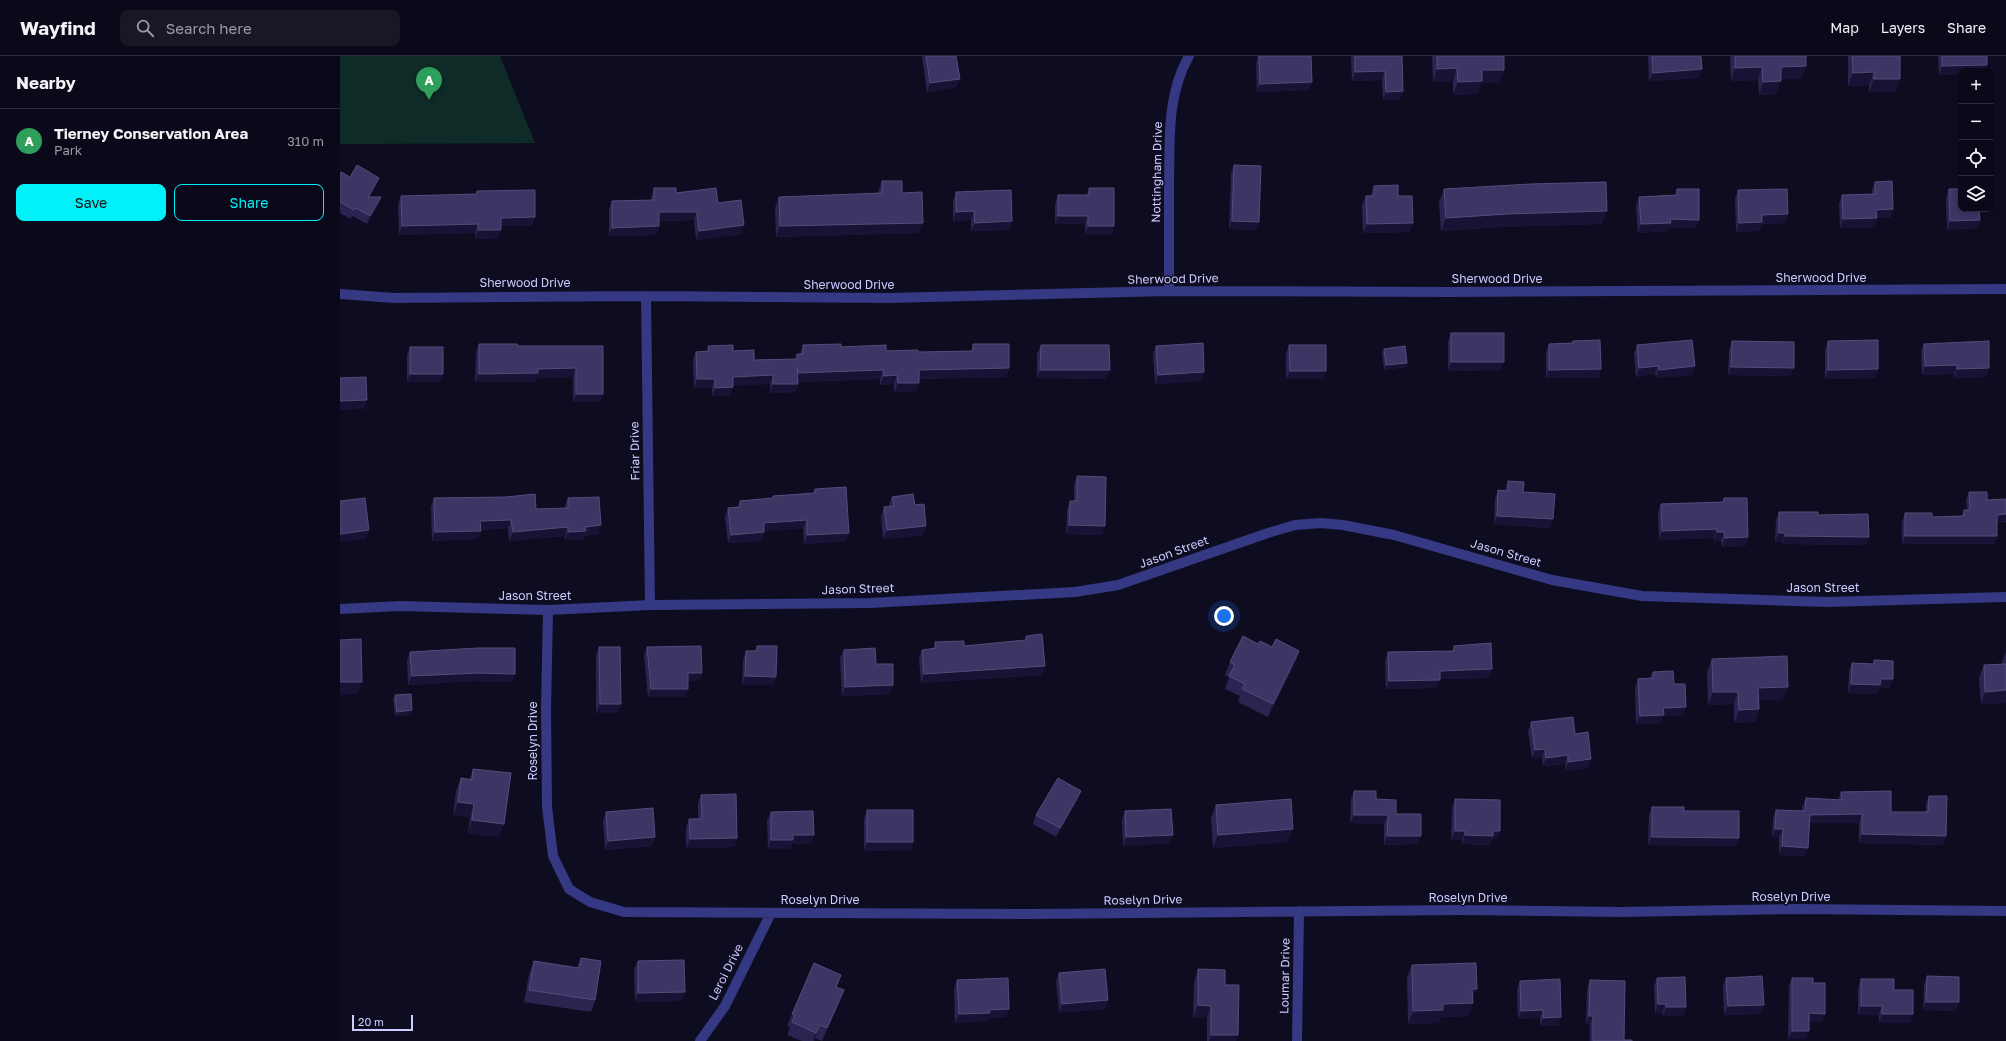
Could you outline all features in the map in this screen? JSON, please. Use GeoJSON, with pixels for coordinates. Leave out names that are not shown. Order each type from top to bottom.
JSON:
{"type":"FeatureCollection","features":[{"type":"Feature","properties":{"kind":"street","name":"Nottingham Drive"},"geometry":{"type":"LineString","coordinates":[[1169,291],[1170,139],[1172,106],[1178,79],[1189,56]]}},
{"type":"Feature","properties":{"kind":"street","name":"Sherwood Drive"},"geometry":{"type":"LineString","coordinates":[[340,294],[394,298],[646,296],[889,298],[1169,291],[1473,292],[2006,289]]}},
{"type":"Feature","properties":{"kind":"street","name":"Friar Drive"},"geometry":{"type":"LineString","coordinates":[[646,296],[650,605]]}},
{"type":"Feature","properties":{"kind":"street","name":"Jason Street"},"geometry":{"type":"LineString","coordinates":[[340,608],[400,606],[548,610],[650,605],[870,603],[1075,592],[1118,585],[1295,525],[1321,523],[1343,525],[1394,535],[1552,580],[1642,596],[1826,602],[2006,597]]}},
{"type":"Feature","properties":{"kind":"street","name":"Roselyn Drive"},"geometry":{"type":"LineString","coordinates":[[548,610],[546,807],[553,856],[569,889],[590,902],[624,912],[1032,914],[1299,911],[1621,912],[1796,909],[2006,911]]}},
{"type":"Feature","properties":{"kind":"street","name":"Loumar Drive"},"geometry":{"type":"LineString","coordinates":[[1297,1041],[1299,911]]}},
{"type":"Feature","properties":{"kind":"street","name":"Leroi Drive"},"geometry":{"type":"LineString","coordinates":[[700,1041],[725,1006],[771,913]]}},
{"type":"Feature","properties":{"kind":"green space"},"geometry":{"type":"Polygon","coordinates":[[[340,56],[500,56],[535,143],[340,144],[340,56]]]}},
{"type":"Feature","properties":{"kind":"building"},"geometry":{"type":"Polygon","coordinates":[[[926,56],[956,56],[960,79],[930,83],[926,56]]]}},
{"type":"Feature","properties":{"kind":"building"},"geometry":{"type":"Polygon","coordinates":[[[1259,56],[1311,56],[1312,82],[1260,84],[1259,56]]]}},
{"type":"Feature","properties":{"kind":"building"},"geometry":{"type":"Polygon","coordinates":[[[1355,56],[1402,56],[1403,91],[1386,92],[1385,71],[1355,72],[1355,56]]]}},
{"type":"Feature","properties":{"kind":"building"},"geometry":{"type":"Polygon","coordinates":[[[1437,56],[1504,56],[1504,70],[1482,70],[1482,81],[1458,82],[1457,68],[1437,69],[1437,56]]]}},
{"type":"Feature","properties":{"kind":"building"},"geometry":{"type":"Polygon","coordinates":[[[1652,56],[1701,56],[1702,69],[1653,73],[1652,56]]]}},
{"type":"Feature","properties":{"kind":"building"},"geometry":{"type":"Polygon","coordinates":[[[1735,56],[1806,56],[1806,66],[1781,67],[1781,81],[1763,82],[1762,67],[1735,68],[1735,56]]]}},
{"type":"Feature","properties":{"kind":"building"},"geometry":{"type":"Polygon","coordinates":[[[1852,56],[1900,56],[1900,79],[1874,79],[1874,72],[1853,73],[1852,56]]]}},
{"type":"Feature","properties":{"kind":"building"},"geometry":{"type":"Polygon","coordinates":[[[1942,56],[1987,56],[1987,65],[1942,66],[1942,56]]]}},
{"type":"Feature","properties":{"kind":"building"},"geometry":{"type":"Polygon","coordinates":[[[357,165],[379,178],[368,197],[381,197],[370,216],[356,208],[354,210],[340,202],[340,174],[341,172],[350,177],[357,165]]]}},
{"type":"Feature","properties":{"kind":"building"},"geometry":{"type":"Polygon","coordinates":[[[1234,165],[1261,166],[1259,222],[1232,221],[1234,165]]]}},
{"type":"Feature","properties":{"kind":"building"},"geometry":{"type":"Polygon","coordinates":[[[882,181],[902,181],[902,193],[922,192],[923,223],[780,226],[779,197],[882,193],[882,181]]]}},
{"type":"Feature","properties":{"kind":"building"},"geometry":{"type":"Polygon","coordinates":[[[1892,181],[1893,209],[1876,210],[1877,218],[1843,219],[1842,195],[1875,194],[1875,182],[1892,181]]]}},
{"type":"Feature","properties":{"kind":"building"},"geometry":{"type":"Polygon","coordinates":[[[1606,182],[1607,211],[1507,214],[1446,218],[1444,189],[1531,184],[1606,182]]]}},
{"type":"Feature","properties":{"kind":"building"},"geometry":{"type":"Polygon","coordinates":[[[1398,185],[1398,196],[1412,196],[1413,223],[1367,224],[1366,196],[1374,196],[1374,186],[1398,185]]]}},
{"type":"Feature","properties":{"kind":"building"},"geometry":{"type":"Polygon","coordinates":[[[654,188],[676,188],[676,193],[716,188],[718,203],[741,200],[744,225],[699,231],[697,212],[659,212],[659,226],[612,228],[612,201],[654,200],[654,188]]]}},
{"type":"Feature","properties":{"kind":"building"},"geometry":{"type":"Polygon","coordinates":[[[1089,188],[1114,188],[1114,226],[1088,226],[1088,216],[1058,216],[1058,195],[1089,195],[1089,188]]]}},
{"type":"Feature","properties":{"kind":"building"},"geometry":{"type":"Polygon","coordinates":[[[1677,189],[1699,189],[1699,220],[1670,219],[1671,223],[1641,224],[1639,197],[1677,195],[1677,189]]]}},
{"type":"Feature","properties":{"kind":"building"},"geometry":{"type":"Polygon","coordinates":[[[1787,189],[1788,214],[1762,215],[1762,222],[1739,223],[1738,190],[1787,189]]]}},
{"type":"Feature","properties":{"kind":"building"},"geometry":{"type":"Polygon","coordinates":[[[1949,189],[1958,189],[1958,212],[1979,212],[1980,220],[1950,221],[1949,189]]]}},
{"type":"Feature","properties":{"kind":"building"},"geometry":{"type":"Polygon","coordinates":[[[535,190],[535,217],[501,218],[501,230],[478,230],[478,224],[402,226],[401,196],[477,194],[477,191],[535,190]]]}},
{"type":"Feature","properties":{"kind":"building"},"geometry":{"type":"Polygon","coordinates":[[[1011,190],[1012,221],[975,223],[974,211],[956,212],[956,192],[1011,190]]]}},
{"type":"Feature","properties":{"kind":"building"},"geometry":{"type":"Polygon","coordinates":[[[1451,333],[1504,333],[1504,362],[1451,362],[1451,333]]]}},
{"type":"Feature","properties":{"kind":"building"},"geometry":{"type":"Polygon","coordinates":[[[1600,340],[1601,369],[1549,370],[1549,344],[1600,340]]]}},
{"type":"Feature","properties":{"kind":"building"},"geometry":{"type":"Polygon","coordinates":[[[1692,340],[1695,366],[1659,370],[1658,366],[1639,368],[1637,345],[1692,340]]]}},
{"type":"Feature","properties":{"kind":"building"},"geometry":{"type":"Polygon","coordinates":[[[1878,340],[1878,369],[1828,370],[1828,341],[1878,340]]]}},
{"type":"Feature","properties":{"kind":"building"},"geometry":{"type":"Polygon","coordinates":[[[1732,341],[1794,342],[1794,368],[1731,367],[1732,341]]]}},
{"type":"Feature","properties":{"kind":"building"},"geometry":{"type":"Polygon","coordinates":[[[1989,341],[1989,368],[1957,369],[1957,365],[1925,366],[1924,344],[1989,341]]]}},
{"type":"Feature","properties":{"kind":"building"},"geometry":{"type":"Polygon","coordinates":[[[1203,343],[1204,372],[1158,375],[1156,346],[1203,343]]]}},
{"type":"Feature","properties":{"kind":"building"},"geometry":{"type":"Polygon","coordinates":[[[479,344],[517,344],[518,346],[603,346],[603,394],[576,394],[576,368],[538,369],[538,373],[479,374],[479,344]]]}},
{"type":"Feature","properties":{"kind":"building"},"geometry":{"type":"Polygon","coordinates":[[[841,344],[841,347],[886,345],[886,351],[918,350],[918,352],[973,351],[973,344],[1009,344],[1009,368],[919,370],[919,383],[898,383],[897,375],[884,376],[883,370],[798,373],[797,367],[798,384],[773,384],[773,375],[733,377],[733,387],[715,388],[715,379],[697,379],[696,352],[709,351],[708,346],[733,345],[733,351],[754,350],[754,360],[797,359],[797,354],[803,354],[803,345],[841,344]]]}},
{"type":"Feature","properties":{"kind":"building"},"geometry":{"type":"Polygon","coordinates":[[[1041,345],[1109,345],[1110,370],[1040,370],[1041,345]]]}},
{"type":"Feature","properties":{"kind":"building"},"geometry":{"type":"Polygon","coordinates":[[[1289,345],[1326,345],[1326,371],[1290,371],[1289,345]]]}},
{"type":"Feature","properties":{"kind":"building"},"geometry":{"type":"Polygon","coordinates":[[[1405,346],[1407,363],[1386,365],[1384,349],[1405,346]]]}},
{"type":"Feature","properties":{"kind":"building"},"geometry":{"type":"Polygon","coordinates":[[[410,347],[443,347],[443,374],[410,374],[410,347]]]}},
{"type":"Feature","properties":{"kind":"building"},"geometry":{"type":"Polygon","coordinates":[[[366,377],[367,400],[340,401],[340,378],[366,377]]]}},
{"type":"Feature","properties":{"kind":"building"},"geometry":{"type":"Polygon","coordinates":[[[1077,476],[1106,477],[1105,526],[1069,525],[1070,501],[1077,501],[1077,476]]]}},
{"type":"Feature","properties":{"kind":"building"},"geometry":{"type":"Polygon","coordinates":[[[1508,481],[1524,482],[1523,492],[1555,494],[1553,519],[1497,516],[1498,490],[1508,491],[1508,481]]]}},
{"type":"Feature","properties":{"kind":"building"},"geometry":{"type":"Polygon","coordinates":[[[846,487],[849,533],[807,535],[807,520],[764,523],[764,532],[731,535],[728,508],[740,507],[740,501],[773,498],[773,496],[815,493],[815,489],[846,487]]]}},
{"type":"Feature","properties":{"kind":"building"},"geometry":{"type":"Polygon","coordinates":[[[1969,492],[1987,492],[1987,500],[2006,499],[2006,514],[1997,515],[1997,536],[1905,536],[1905,513],[1932,513],[1932,517],[1964,516],[1964,510],[1970,510],[1969,492]]]}},
{"type":"Feature","properties":{"kind":"building"},"geometry":{"type":"Polygon","coordinates":[[[535,494],[536,509],[568,508],[568,498],[599,497],[601,525],[585,527],[586,531],[568,532],[568,527],[513,532],[511,520],[480,521],[481,531],[435,532],[434,498],[506,497],[535,494]]]}},
{"type":"Feature","properties":{"kind":"building"},"geometry":{"type":"Polygon","coordinates":[[[913,494],[915,505],[924,504],[926,526],[887,530],[884,507],[894,506],[892,497],[913,494]]]}},
{"type":"Feature","properties":{"kind":"building"},"geometry":{"type":"Polygon","coordinates":[[[365,498],[369,530],[340,534],[340,501],[365,498]]]}},
{"type":"Feature","properties":{"kind":"building"},"geometry":{"type":"Polygon","coordinates":[[[1724,498],[1747,498],[1748,537],[1725,538],[1724,532],[1717,532],[1717,529],[1662,531],[1661,504],[1724,502],[1724,498]]]}},
{"type":"Feature","properties":{"kind":"building"},"geometry":{"type":"Polygon","coordinates":[[[1779,512],[1818,512],[1818,515],[1868,514],[1869,537],[1785,536],[1785,533],[1779,533],[1779,512]]]}},
{"type":"Feature","properties":{"kind":"building"},"geometry":{"type":"Polygon","coordinates":[[[1042,634],[1045,666],[924,674],[922,650],[936,648],[935,642],[964,641],[964,646],[1026,640],[1026,636],[1042,634]]]}},
{"type":"Feature","properties":{"kind":"building"},"geometry":{"type":"Polygon","coordinates":[[[1243,636],[1258,644],[1260,641],[1272,647],[1276,639],[1299,651],[1273,704],[1242,689],[1245,684],[1229,676],[1235,665],[1230,662],[1243,636]]]}},
{"type":"Feature","properties":{"kind":"building"},"geometry":{"type":"Polygon","coordinates":[[[361,639],[362,682],[340,682],[340,640],[361,639]]]}},
{"type":"Feature","properties":{"kind":"building"},"geometry":{"type":"Polygon","coordinates":[[[1491,643],[1492,669],[1440,671],[1440,680],[1389,681],[1388,652],[1454,651],[1454,646],[1491,643]]]}},
{"type":"Feature","properties":{"kind":"building"},"geometry":{"type":"Polygon","coordinates":[[[701,646],[702,673],[688,673],[688,689],[651,689],[647,647],[701,646]]]}},
{"type":"Feature","properties":{"kind":"building"},"geometry":{"type":"Polygon","coordinates":[[[757,646],[777,646],[776,677],[745,676],[746,651],[757,651],[757,646]]]}},
{"type":"Feature","properties":{"kind":"building"},"geometry":{"type":"Polygon","coordinates":[[[599,647],[620,647],[621,704],[600,704],[599,647]]]}},
{"type":"Feature","properties":{"kind":"building"},"geometry":{"type":"Polygon","coordinates":[[[478,648],[515,648],[515,674],[478,673],[412,676],[410,652],[478,648]]]}},
{"type":"Feature","properties":{"kind":"building"},"geometry":{"type":"Polygon","coordinates":[[[875,648],[876,664],[893,664],[893,685],[845,687],[844,650],[875,648]]]}},
{"type":"Feature","properties":{"kind":"building"},"geometry":{"type":"Polygon","coordinates":[[[1787,656],[1788,687],[1758,688],[1759,709],[1739,710],[1738,692],[1713,692],[1712,659],[1787,656]]]}},
{"type":"Feature","properties":{"kind":"building"},"geometry":{"type":"Polygon","coordinates":[[[1874,660],[1893,661],[1893,679],[1881,679],[1880,685],[1851,684],[1852,663],[1874,664],[1874,660]]]}},
{"type":"Feature","properties":{"kind":"building"},"geometry":{"type":"Polygon","coordinates":[[[2006,664],[2006,690],[1985,692],[1984,665],[2006,664]]]}},
{"type":"Feature","properties":{"kind":"building"},"geometry":{"type":"Polygon","coordinates":[[[1673,671],[1674,684],[1685,684],[1686,707],[1663,708],[1664,715],[1640,716],[1638,679],[1653,678],[1653,672],[1673,671]]]}},
{"type":"Feature","properties":{"kind":"building"},"geometry":{"type":"Polygon","coordinates":[[[411,694],[412,710],[397,712],[395,695],[411,694]]]}},
{"type":"Feature","properties":{"kind":"building"},"geometry":{"type":"Polygon","coordinates":[[[1573,717],[1575,734],[1588,732],[1591,759],[1568,762],[1568,755],[1546,758],[1545,749],[1535,750],[1531,722],[1573,717]]]}},
{"type":"Feature","properties":{"kind":"building"},"geometry":{"type":"Polygon","coordinates":[[[473,769],[511,773],[504,824],[472,820],[474,804],[458,802],[461,778],[472,780],[473,769]]]}},
{"type":"Feature","properties":{"kind":"building"},"geometry":{"type":"Polygon","coordinates":[[[1058,778],[1081,791],[1060,828],[1036,815],[1058,778]]]}},
{"type":"Feature","properties":{"kind":"building"},"geometry":{"type":"Polygon","coordinates":[[[1354,791],[1376,791],[1376,799],[1396,800],[1396,814],[1421,814],[1421,836],[1387,836],[1388,815],[1354,815],[1354,791]]]}},
{"type":"Feature","properties":{"kind":"building"},"geometry":{"type":"Polygon","coordinates":[[[1891,791],[1891,812],[1928,812],[1929,796],[1947,796],[1946,836],[1862,834],[1862,814],[1810,815],[1808,848],[1782,846],[1783,829],[1775,829],[1776,810],[1805,811],[1806,798],[1842,800],[1841,792],[1891,791]]]}},
{"type":"Feature","properties":{"kind":"building"},"geometry":{"type":"Polygon","coordinates":[[[736,794],[737,838],[690,839],[689,819],[702,819],[701,795],[736,794]]]}},
{"type":"Feature","properties":{"kind":"building"},"geometry":{"type":"Polygon","coordinates":[[[1291,799],[1293,829],[1218,835],[1216,805],[1291,799]]]}},
{"type":"Feature","properties":{"kind":"building"},"geometry":{"type":"Polygon","coordinates":[[[1455,799],[1500,800],[1500,831],[1493,831],[1493,836],[1465,835],[1465,831],[1455,831],[1455,799]]]}},
{"type":"Feature","properties":{"kind":"building"},"geometry":{"type":"Polygon","coordinates":[[[1652,807],[1684,807],[1684,811],[1739,811],[1739,838],[1652,837],[1652,807]]]}},
{"type":"Feature","properties":{"kind":"building"},"geometry":{"type":"Polygon","coordinates":[[[653,808],[655,837],[608,841],[606,812],[653,808]]]}},
{"type":"Feature","properties":{"kind":"building"},"geometry":{"type":"Polygon","coordinates":[[[1171,809],[1173,835],[1126,837],[1125,811],[1171,809]]]}},
{"type":"Feature","properties":{"kind":"building"},"geometry":{"type":"Polygon","coordinates":[[[867,810],[913,810],[913,842],[867,842],[867,810]]]}},
{"type":"Feature","properties":{"kind":"building"},"geometry":{"type":"Polygon","coordinates":[[[813,811],[814,835],[793,835],[793,840],[771,840],[771,812],[813,811]]]}},
{"type":"Feature","properties":{"kind":"building"},"geometry":{"type":"Polygon","coordinates":[[[581,958],[601,961],[595,1000],[529,990],[534,961],[579,968],[581,958]]]}},
{"type":"Feature","properties":{"kind":"building"},"geometry":{"type":"Polygon","coordinates":[[[684,960],[685,992],[638,993],[638,961],[684,960]]]}},
{"type":"Feature","properties":{"kind":"building"},"geometry":{"type":"Polygon","coordinates":[[[814,963],[841,975],[836,987],[844,990],[827,1028],[820,1025],[816,1033],[792,1022],[795,1015],[792,1014],[814,963]]]}},
{"type":"Feature","properties":{"kind":"building"},"geometry":{"type":"Polygon","coordinates":[[[1476,963],[1477,989],[1472,989],[1473,1003],[1443,1004],[1443,1010],[1413,1011],[1412,965],[1476,963]]]}},
{"type":"Feature","properties":{"kind":"building"},"geometry":{"type":"Polygon","coordinates":[[[1105,969],[1108,1000],[1062,1004],[1059,973],[1105,969]]]}},
{"type":"Feature","properties":{"kind":"building"},"geometry":{"type":"Polygon","coordinates":[[[1198,969],[1225,970],[1225,985],[1239,985],[1238,1035],[1211,1035],[1211,1006],[1198,1005],[1198,969]]]}},
{"type":"Feature","properties":{"kind":"building"},"geometry":{"type":"Polygon","coordinates":[[[1762,976],[1764,1005],[1728,1006],[1726,978],[1762,976]]]}},
{"type":"Feature","properties":{"kind":"building"},"geometry":{"type":"Polygon","coordinates":[[[1927,976],[1959,977],[1959,1002],[1926,1002],[1927,976]]]}},
{"type":"Feature","properties":{"kind":"building"},"geometry":{"type":"Polygon","coordinates":[[[1685,977],[1686,1007],[1666,1007],[1666,1004],[1658,1004],[1657,978],[1685,977]]]}},
{"type":"Feature","properties":{"kind":"building"},"geometry":{"type":"Polygon","coordinates":[[[1008,978],[1009,1009],[989,1010],[990,1013],[959,1014],[957,980],[1008,978]]]}},
{"type":"Feature","properties":{"kind":"building"},"geometry":{"type":"Polygon","coordinates":[[[1792,978],[1813,978],[1813,983],[1825,983],[1825,1014],[1809,1013],[1809,1031],[1792,1031],[1792,978]]]}},
{"type":"Feature","properties":{"kind":"building"},"geometry":{"type":"Polygon","coordinates":[[[1560,979],[1561,1017],[1543,1018],[1543,1010],[1521,1011],[1520,981],[1560,979]]]}},
{"type":"Feature","properties":{"kind":"building"},"geometry":{"type":"Polygon","coordinates":[[[1861,979],[1894,979],[1894,990],[1913,990],[1913,1014],[1882,1014],[1882,1006],[1861,1006],[1861,979]]]}},
{"type":"Feature","properties":{"kind":"building"},"geometry":{"type":"Polygon","coordinates":[[[1590,980],[1625,981],[1624,1040],[1632,1041],[1593,1041],[1593,1016],[1589,1016],[1590,980]]]}},
{"type":"Feature","properties":{"kind":"place","name":"Tierney Conservation Area"},"geometry":{"type":"Point","coordinates":[429,100]}}]}
